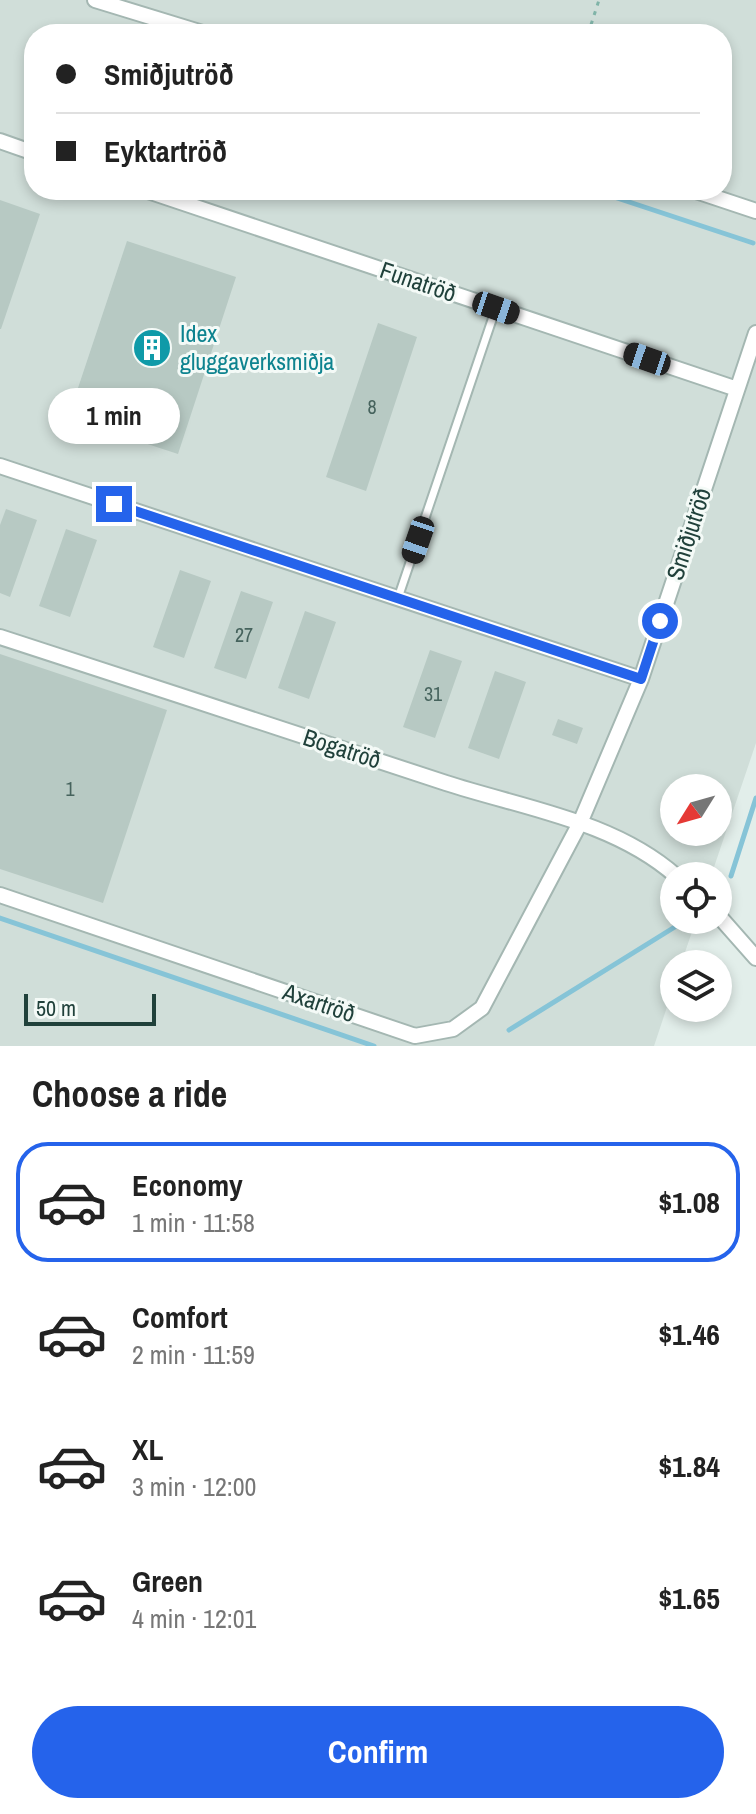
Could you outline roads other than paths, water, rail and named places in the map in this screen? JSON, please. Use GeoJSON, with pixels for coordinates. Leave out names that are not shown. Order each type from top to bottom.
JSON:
{"type":"FeatureCollection","features":[{"type":"Feature","properties":{"kind":"street"},"geometry":{"type":"LineString","coordinates":[[95,0],[173,24]]}},
{"type":"Feature","properties":{"kind":"street"},"geometry":{"type":"LineString","coordinates":[[0,141],[24,149]]}},
{"type":"Feature","properties":{"kind":"street","name":"Funatröð"},"geometry":{"type":"LineString","coordinates":[[175,200],[737,389]]}},
{"type":"Feature","properties":{"kind":"street"},"geometry":{"type":"LineString","coordinates":[[723,200],[756,211]]}},
{"type":"Feature","properties":{"kind":"street","name":"Smiðjutröð"},"geometry":{"type":"LineString","coordinates":[[580,823],[641,679],[756,333]]}},
{"type":"Feature","properties":{"kind":"street"},"geometry":{"type":"LineString","coordinates":[[0,466],[641,679]]}},
{"type":"Feature","properties":{"kind":"street","name":"Bogatröð"},"geometry":{"type":"LineString","coordinates":[[0,637],[474,792],[580,823],[611,836],[660,866]]}},
{"type":"Feature","properties":{"kind":"street","name":"Axartröð"},"geometry":{"type":"LineString","coordinates":[[0,895],[415,1036],[453,1029],[482,1008],[580,823]]}},
{"type":"Feature","properties":{"kind":"street"},"geometry":{"type":"LineString","coordinates":[[732,931],[756,958]]}},
{"type":"Feature","properties":{"kind":"lane"},"geometry":{"type":"LineString","coordinates":[[398,598],[496,308]]}},
{"type":"Feature","properties":{"kind":"waterway"},"geometry":{"type":"LineString","coordinates":[[623,200],[753,243]]}},
{"type":"Feature","properties":{"kind":"waterway"},"geometry":{"type":"LineString","coordinates":[[732,873],[756,798]]}},
{"type":"Feature","properties":{"kind":"waterway"},"geometry":{"type":"LineString","coordinates":[[0,918],[374,1046]]}},
{"type":"Feature","properties":{"kind":"waterway"},"geometry":{"type":"LineString","coordinates":[[509,1030],[663,934]]}},
{"type":"Feature","properties":{"kind":"place","name":"Idex gluggaverksmiðja"},"geometry":{"type":"Point","coordinates":[152,348]}}]}
